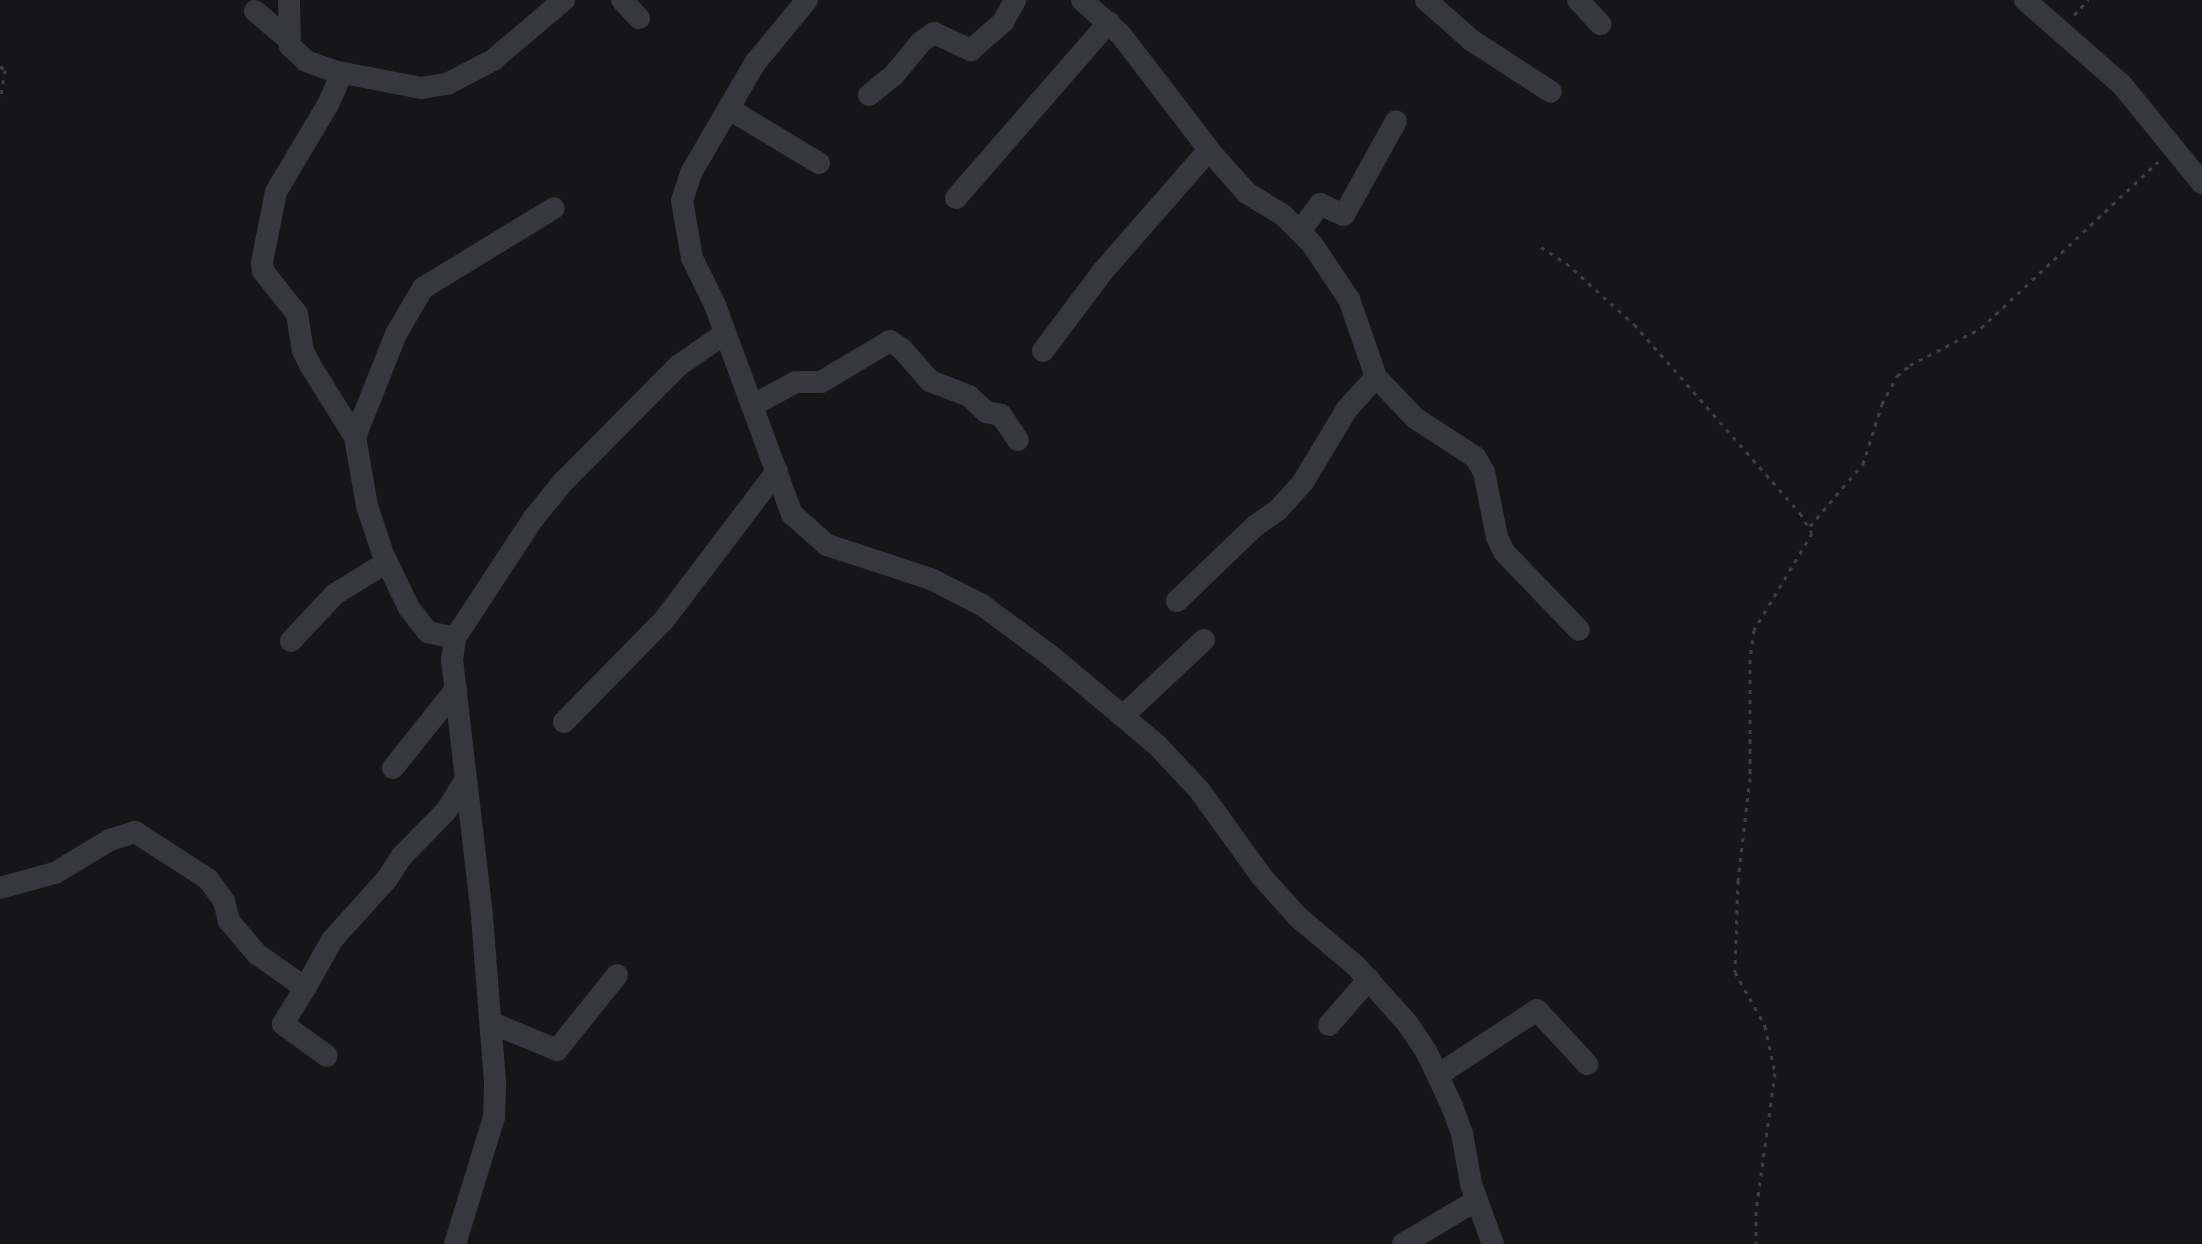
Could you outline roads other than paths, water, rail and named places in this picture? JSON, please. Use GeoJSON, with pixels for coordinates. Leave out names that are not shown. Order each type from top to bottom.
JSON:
{"type":"FeatureCollection","features":[{"type":"Feature","properties":{"kind":"street"},"geometry":{"type":"LineString","coordinates":[[289,0],[289,40]]}},
{"type":"Feature","properties":{"kind":"street"},"geometry":{"type":"LineString","coordinates":[[255,11],[289,40],[295,52],[306,61],[342,73],[411,87],[435,88],[493,60],[564,0]]}},
{"type":"Feature","properties":{"kind":"street"},"geometry":{"type":"LineString","coordinates":[[622,0],[639,18]]}},
{"type":"Feature","properties":{"kind":"street"},"geometry":{"type":"LineString","coordinates":[[807,0],[755,63],[691,173],[682,201],[692,258],[715,305],[792,514],[827,545],[931,579],[982,605],[1157,745],[1200,791],[1262,877],[1298,917],[1369,979],[1407,1023],[1438,1075],[1462,1133],[1477,1200],[1493,1244]]}},
{"type":"Feature","properties":{"kind":"street"},"geometry":{"type":"LineString","coordinates":[[869,95],[894,75],[921,42],[934,33],[971,50],[1003,22],[1015,0]]}},
{"type":"Feature","properties":{"kind":"street"},"geometry":{"type":"LineString","coordinates":[[1082,0],[1109,22],[1149,68],[1209,150],[1247,193],[1283,215],[1300,231],[1349,299],[1376,377],[1415,418],[1475,457],[1484,472],[1497,537],[1504,552],[1579,630]]}},
{"type":"Feature","properties":{"kind":"street"},"geometry":{"type":"LineString","coordinates":[[1426,0],[1471,40],[1551,92]]}},
{"type":"Feature","properties":{"kind":"street"},"geometry":{"type":"LineString","coordinates":[[1578,0],[1600,24]]}},
{"type":"Feature","properties":{"kind":"street"},"geometry":{"type":"LineString","coordinates":[[2025,0],[2122,85],[2202,183]]}},
{"type":"Feature","properties":{"kind":"street"},"geometry":{"type":"LineString","coordinates":[[956,198],[1109,22]]}},
{"type":"Feature","properties":{"kind":"street"},"geometry":{"type":"LineString","coordinates":[[342,73],[327,106],[276,192],[262,262],[267,279],[297,314],[303,351],[355,437],[367,506],[387,562],[421,627],[455,638]]}},
{"type":"Feature","properties":{"kind":"street"},"geometry":{"type":"LineString","coordinates":[[729,109],[819,163]]}},
{"type":"Feature","properties":{"kind":"street"},"geometry":{"type":"LineString","coordinates":[[1300,231],[1320,204],[1344,215],[1396,121]]}},
{"type":"Feature","properties":{"kind":"street"},"geometry":{"type":"LineString","coordinates":[[1043,351],[1103,271],[1209,150]]}},
{"type":"Feature","properties":{"kind":"street"},"geometry":{"type":"LineString","coordinates":[[355,437],[396,334],[423,288],[554,208]]}},
{"type":"Feature","properties":{"kind":"street"},"geometry":{"type":"LineString","coordinates":[[455,1244],[494,1117],[492,1023],[452,660],[455,638],[533,519],[563,482],[678,366],[724,334]]}},
{"type":"Feature","properties":{"kind":"street"},"geometry":{"type":"LineString","coordinates":[[753,405],[796,382],[821,382],[890,341],[902,349],[930,381],[969,396],[986,412],[1001,415],[1018,440]]}},
{"type":"Feature","properties":{"kind":"street"},"geometry":{"type":"LineString","coordinates":[[1177,601],[1255,526],[1278,510],[1303,482],[1347,409],[1376,377]]}},
{"type":"Feature","properties":{"kind":"street"},"geometry":{"type":"LineString","coordinates":[[564,722],[664,620],[777,471]]}},
{"type":"Feature","properties":{"kind":"street"},"geometry":{"type":"LineString","coordinates":[[291,641],[335,594],[387,562]]}},
{"type":"Feature","properties":{"kind":"street"},"geometry":{"type":"LineString","coordinates":[[1123,716],[1204,640]]}},
{"type":"Feature","properties":{"kind":"street"},"geometry":{"type":"LineString","coordinates":[[393,768],[456,689]]}},
{"type":"Feature","properties":{"kind":"street"},"geometry":{"type":"LineString","coordinates":[[327,1056],[283,1024],[332,940],[387,879],[402,856],[446,811],[466,779]]}},
{"type":"Feature","properties":{"kind":"street"},"geometry":{"type":"LineString","coordinates":[[0,888],[55,873],[110,840],[135,832],[208,879],[224,901],[229,921],[257,954],[305,988]]}},
{"type":"Feature","properties":{"kind":"street"},"geometry":{"type":"LineString","coordinates":[[492,1023],[557,1050],[617,975]]}},
{"type":"Feature","properties":{"kind":"street"},"geometry":{"type":"LineString","coordinates":[[1329,1025],[1369,979]]}},
{"type":"Feature","properties":{"kind":"street"},"geometry":{"type":"LineString","coordinates":[[1438,1075],[1537,1010],[1587,1064]]}},
{"type":"Feature","properties":{"kind":"street"},"geometry":{"type":"LineString","coordinates":[[1403,1244],[1477,1200]]}}]}
